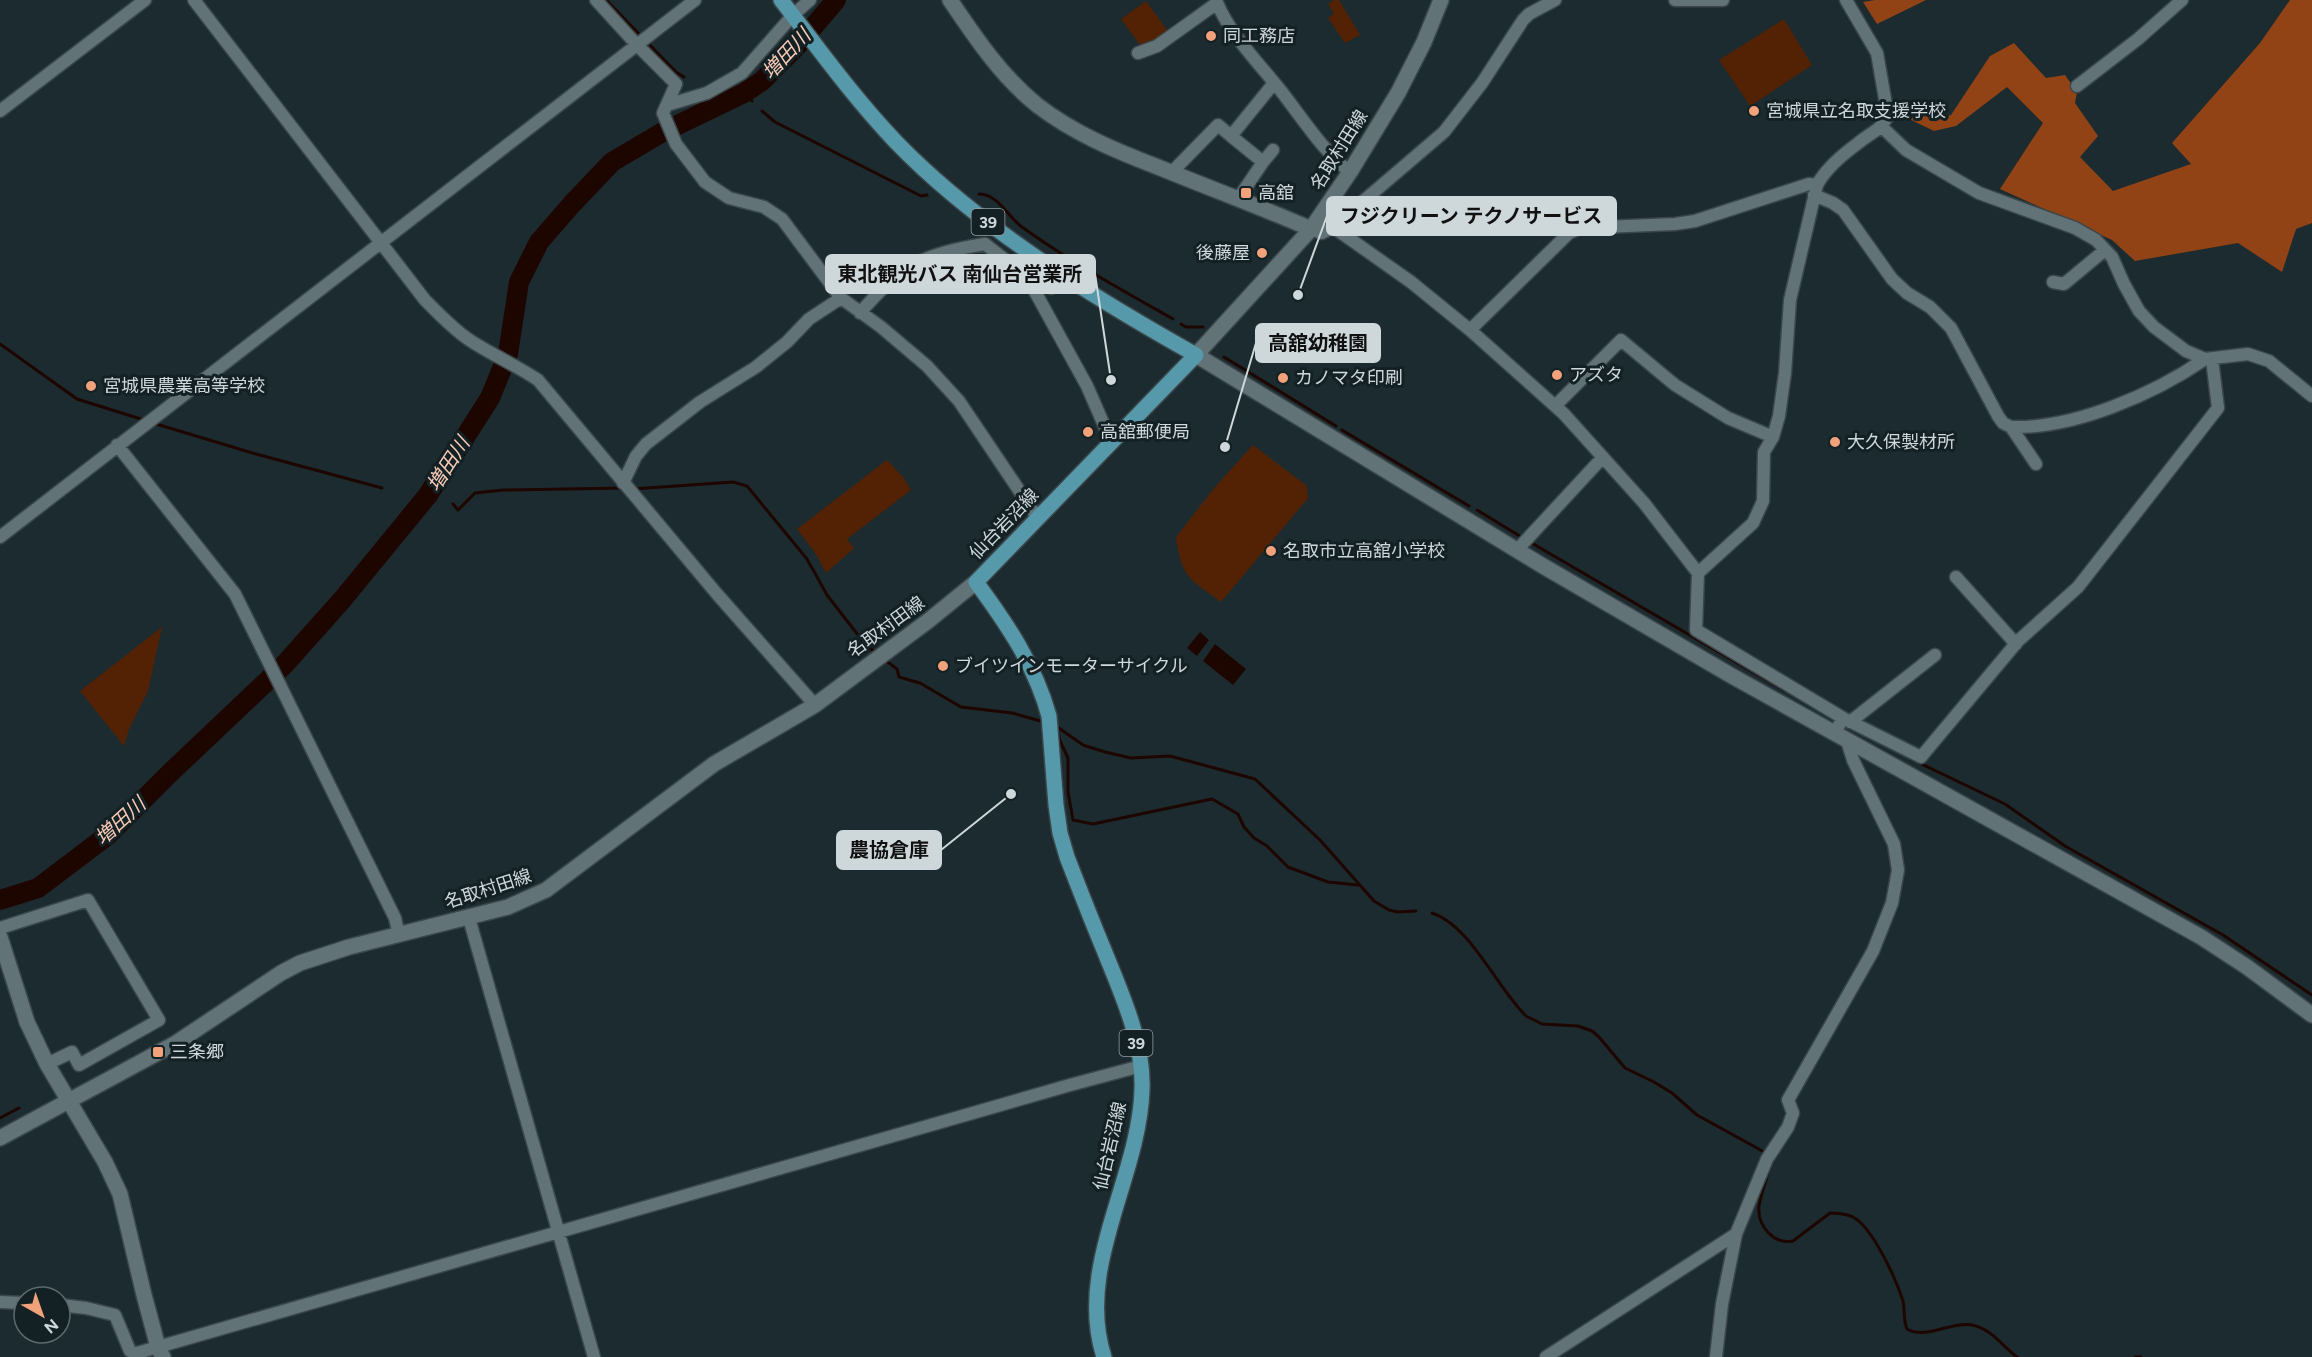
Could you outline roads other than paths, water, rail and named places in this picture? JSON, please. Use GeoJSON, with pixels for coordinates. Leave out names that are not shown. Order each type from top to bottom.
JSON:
{"type":"FeatureCollection","features":[{"type":"Feature","properties":{"kind":"main road","name":"39"},"geometry":{"type":"LineString","coordinates":[[781,0],[896,142],[944,187],[1010,238],[1068,277],[1196,355]]}},
{"type":"Feature","properties":{"kind":"main road","name":"仙台岩沼線"},"geometry":{"type":"LineString","coordinates":[[1104,1357],[1096,1319],[1097,1291],[1103,1254],[1137,1129],[1142,1090],[1141,1066],[1135,1036],[1122,995],[1066,857],[1060,833],[1049,716],[1036,674],[1024,652],[976,582],[1196,355]]}},
{"type":"Feature","properties":{"kind":"street"},"geometry":{"type":"LineString","coordinates":[[0,111],[145,0]]}},
{"type":"Feature","properties":{"kind":"street"},"geometry":{"type":"LineString","coordinates":[[194,0],[425,300],[448,324],[470,340],[518,366],[538,380],[815,705]]}},
{"type":"Feature","properties":{"kind":"street"},"geometry":{"type":"LineString","coordinates":[[596,0],[643,41],[676,84],[665,109],[676,144],[705,182],[729,198],[764,207],[782,219],[841,298],[881,327],[927,366],[947,387],[959,401],[1038,517]]}},
{"type":"Feature","properties":{"kind":"street"},"geometry":{"type":"LineString","coordinates":[[0,537],[695,0]]}},
{"type":"Feature","properties":{"kind":"street"},"geometry":{"type":"LineString","coordinates":[[665,109],[707,93],[742,74],[810,0]]}},
{"type":"Feature","properties":{"kind":"street"},"geometry":{"type":"LineString","coordinates":[[950,0],[981,46],[1021,90],[1064,123],[1103,144],[1322,233],[1333,227],[1444,132],[1482,83],[1523,20],[1529,14],[1555,0]]}},
{"type":"Feature","properties":{"kind":"street","name":"名取村田線"},"geometry":{"type":"LineString","coordinates":[[1196,355],[1311,229],[1350,172],[1398,93],[1424,42],[1441,0]]}},
{"type":"Feature","properties":{"kind":"street"},"geometry":{"type":"LineString","coordinates":[[1675,0],[1723,0]]}},
{"type":"Feature","properties":{"kind":"street"},"geometry":{"type":"LineString","coordinates":[[1698,573],[1753,523],[1763,501],[1764,452],[1773,437],[1779,416],[1785,374],[1790,300],[1816,190],[1823,174],[1858,143],[1882,127],[1888,116],[1877,53],[1846,0]]}},
{"type":"Feature","properties":{"kind":"street"},"geometry":{"type":"LineString","coordinates":[[2076,86],[2138,39],[2182,0]]}},
{"type":"Feature","properties":{"kind":"street"},"geometry":{"type":"LineString","coordinates":[[1138,53],[1157,46],[1217,1],[1245,46],[1329,153],[1350,172]]}},
{"type":"Feature","properties":{"kind":"street"},"geometry":{"type":"LineString","coordinates":[[1231,136],[1274,82]]}},
{"type":"Feature","properties":{"kind":"street"},"geometry":{"type":"LineString","coordinates":[[1171,172],[1218,125],[1263,162]]}},
{"type":"Feature","properties":{"kind":"street"},"geometry":{"type":"LineString","coordinates":[[1882,127],[1906,150],[1979,193],[2075,228],[2096,240],[2112,257],[2139,311],[2154,327],[2186,351],[2208,359]]}},
{"type":"Feature","properties":{"kind":"street"},"geometry":{"type":"LineString","coordinates":[[1238,199],[1273,150]]}},
{"type":"Feature","properties":{"kind":"street"},"geometry":{"type":"LineString","coordinates":[[1470,330],[1569,233],[1580,228],[1695,221],[1809,184],[1843,210],[1892,279],[1907,293],[1930,307],[1951,328],[1998,416],[2003,423],[2012,427],[2078,419],[2149,392],[2208,359],[2248,354],[2269,361],[2310,390]]}},
{"type":"Feature","properties":{"kind":"street"},"geometry":{"type":"LineString","coordinates":[[1333,227],[1411,282],[1470,330],[1555,406],[1603,457],[1644,503],[1698,573],[1696,630],[1843,727],[1921,757],[2013,640],[2078,587],[2218,408],[2208,359]]}},
{"type":"Feature","properties":{"kind":"street"},"geometry":{"type":"LineString","coordinates":[[860,313],[883,286],[916,262],[952,250],[986,244],[1027,277],[1050,288],[1068,277]]}},
{"type":"Feature","properties":{"kind":"street"},"geometry":{"type":"LineString","coordinates":[[2053,282],[2064,284],[2105,250]]}},
{"type":"Feature","properties":{"kind":"street"},"geometry":{"type":"LineString","coordinates":[[1027,277],[1087,386],[1111,441]]}},
{"type":"Feature","properties":{"kind":"street"},"geometry":{"type":"LineString","coordinates":[[627,487],[636,456],[646,444],[700,402],[756,367],[787,342],[809,319],[841,298]]}},
{"type":"Feature","properties":{"kind":"street"},"geometry":{"type":"LineString","coordinates":[[1555,406],[1621,340],[1675,385],[1728,418],[1773,437]]}},
{"type":"Feature","properties":{"kind":"street"},"geometry":{"type":"LineString","coordinates":[[1196,355],[1517,550],[1843,727],[2201,937],[2247,967],[2312,1015]]}},
{"type":"Feature","properties":{"kind":"street"},"geometry":{"type":"LineString","coordinates":[[2012,427],[2036,464]]}},
{"type":"Feature","properties":{"kind":"street"},"geometry":{"type":"LineString","coordinates":[[117,445],[235,594],[283,688],[397,927]]}},
{"type":"Feature","properties":{"kind":"street"},"geometry":{"type":"LineString","coordinates":[[1517,550],[1603,457]]}},
{"type":"Feature","properties":{"kind":"street"},"geometry":{"type":"LineString","coordinates":[[1956,577],[2013,640]]}},
{"type":"Feature","properties":{"kind":"street","name":"名取村田線"},"geometry":{"type":"LineString","coordinates":[[0,1138],[176,1043],[281,973],[300,963],[397,927],[469,918],[528,900],[546,890],[714,764],[815,705],[928,621],[976,582]]}},
{"type":"Feature","properties":{"kind":"street"},"geometry":{"type":"LineString","coordinates":[[1843,727],[1935,655]]}},
{"type":"Feature","properties":{"kind":"street"},"geometry":{"type":"LineString","coordinates":[[1716,1357],[1722,1304],[1736,1234],[1769,1154],[1788,1127],[1791,1108],[1788,1100],[1852,991],[1873,951],[1892,903],[1898,870],[1894,844],[1853,760],[1843,727]]}},
{"type":"Feature","properties":{"kind":"street"},"geometry":{"type":"LineString","coordinates":[[0,928],[88,900],[159,1020],[79,1065],[72,1052],[47,1064]]}},
{"type":"Feature","properties":{"kind":"street"},"geometry":{"type":"LineString","coordinates":[[469,918],[594,1357]]}},
{"type":"Feature","properties":{"kind":"street"},"geometry":{"type":"LineString","coordinates":[[0,937],[27,1022],[47,1064],[105,1162],[120,1194],[161,1352]]}},
{"type":"Feature","properties":{"kind":"street"},"geometry":{"type":"LineString","coordinates":[[72,1306],[115,1315],[130,1351],[161,1352],[559,1232],[1141,1066]]}},
{"type":"Feature","properties":{"kind":"street"},"geometry":{"type":"LineString","coordinates":[[1546,1357],[1736,1234]]}},
{"type":"Feature","properties":{"kind":"waterway"},"geometry":{"type":"LineString","coordinates":[[606,0],[642,37]]}},
{"type":"Feature","properties":{"kind":"waterway","name":"増田川"},"geometry":{"type":"LineString","coordinates":[[0,900],[38,888],[108,835],[284,665],[342,600],[428,495],[490,398],[508,354],[519,282],[539,242],[572,204],[612,162],[661,133],[744,93],[762,81],[797,46],[836,0]]}},
{"type":"Feature","properties":{"kind":"waterway"},"geometry":{"type":"LineString","coordinates":[[646,41],[676,72],[684,77]]}},
{"type":"Feature","properties":{"kind":"waterway"},"geometry":{"type":"LineString","coordinates":[[744,93],[752,101]]}},
{"type":"Feature","properties":{"kind":"waterway"},"geometry":{"type":"LineString","coordinates":[[762,111],[775,122],[921,196],[927,195]]}},
{"type":"Feature","properties":{"kind":"waterway"},"geometry":{"type":"LineString","coordinates":[[979,194],[992,198],[1017,223],[1058,252],[1173,319]]}},
{"type":"Feature","properties":{"kind":"waterway"},"geometry":{"type":"LineString","coordinates":[[1181,324],[1186,327],[1203,327]]}},
{"type":"Feature","properties":{"kind":"waterway"},"geometry":{"type":"LineString","coordinates":[[0,344],[77,399],[144,420]]}},
{"type":"Feature","properties":{"kind":"waterway"},"geometry":{"type":"LineString","coordinates":[[1224,357],[1336,426]]}},
{"type":"Feature","properties":{"kind":"waterway"},"geometry":{"type":"LineString","coordinates":[[153,423],[382,488]]}},
{"type":"Feature","properties":{"kind":"waterway"},"geometry":{"type":"LineString","coordinates":[[1342,430],[1469,506]]}},
{"type":"Feature","properties":{"kind":"waterway"},"geometry":{"type":"LineString","coordinates":[[633,489],[733,482],[747,486],[807,559],[827,595],[865,644],[876,653]]}},
{"type":"Feature","properties":{"kind":"waterway"},"geometry":{"type":"LineString","coordinates":[[453,504],[458,510],[475,493],[503,490],[624,488]]}},
{"type":"Feature","properties":{"kind":"waterway"},"geometry":{"type":"LineString","coordinates":[[1477,510],[1523,538]]}},
{"type":"Feature","properties":{"kind":"waterway"},"geometry":{"type":"LineString","coordinates":[[1530,542],[1784,690]]}},
{"type":"Feature","properties":{"kind":"waterway"},"geometry":{"type":"LineString","coordinates":[[885,660],[897,669],[899,677],[920,683],[961,707],[1012,713],[1044,722]]}},
{"type":"Feature","properties":{"kind":"waterway"},"geometry":{"type":"LineString","coordinates":[[1056,726],[1083,745],[1105,752],[1131,758],[1170,756],[1255,779],[1320,840],[1374,901],[1389,910],[1416,911]]}},
{"type":"Feature","properties":{"kind":"waterway"},"geometry":{"type":"LineString","coordinates":[[1058,732],[1068,758],[1068,792],[1073,820],[1093,824],[1212,799],[1238,814],[1244,827],[1254,838],[1267,846],[1288,867],[1328,882],[1358,885]]}},
{"type":"Feature","properties":{"kind":"waterway"},"geometry":{"type":"LineString","coordinates":[[1911,759],[2005,804],[2065,846],[2223,935],[2312,995]]}},
{"type":"Feature","properties":{"kind":"waterway"},"geometry":{"type":"LineString","coordinates":[[1432,913],[1446,920],[1471,943],[1526,1016],[1542,1024],[1578,1026],[1592,1031],[1625,1068],[1672,1093],[1697,1115],[1766,1153]]}},
{"type":"Feature","properties":{"kind":"waterway"},"geometry":{"type":"LineString","coordinates":[[0,1118],[19,1108]]}},
{"type":"Feature","properties":{"kind":"waterway"},"geometry":{"type":"LineString","coordinates":[[1769,1169],[1759,1213],[1764,1227],[1773,1237],[1793,1241],[1830,1213],[1853,1217],[1861,1223],[1876,1243],[1895,1280],[1903,1301],[1907,1329],[1914,1332],[1930,1332],[1956,1325],[1972,1325],[1991,1334],[2017,1357]]}},
{"type":"Feature","properties":{"kind":"waterway"},"geometry":{"type":"LineString","coordinates":[[2135,1357],[2141,1357]]}},
{"type":"Feature","properties":{"kind":"place","name":"同工務店"},"geometry":{"type":"Point","coordinates":[1211,36]}},
{"type":"Feature","properties":{"kind":"place","name":"宮城県立名取支援学校"},"geometry":{"type":"Point","coordinates":[1754,111]}},
{"type":"Feature","properties":{"kind":"place","name":"高舘"},"geometry":{"type":"Point","coordinates":[1246,193]}},
{"type":"Feature","properties":{"kind":"place","name":"後藤屋"},"geometry":{"type":"Point","coordinates":[1262,253]}},
{"type":"Feature","properties":{"kind":"place","name":"フジクリーン テクノサービス"},"geometry":{"type":"Point","coordinates":[1298,295]}},
{"type":"Feature","properties":{"kind":"place","name":"アズタ"},"geometry":{"type":"Point","coordinates":[1557,375]}},
{"type":"Feature","properties":{"kind":"place","name":"カノマタ印刷"},"geometry":{"type":"Point","coordinates":[1283,378]}},
{"type":"Feature","properties":{"kind":"place","name":"東北観光バス 南仙台営業所"},"geometry":{"type":"Point","coordinates":[1111,380]}},
{"type":"Feature","properties":{"kind":"place","name":"宮城県農業高等学校"},"geometry":{"type":"Point","coordinates":[91,386]}},
{"type":"Feature","properties":{"kind":"place","name":"高舘郵便局"},"geometry":{"type":"Point","coordinates":[1088,432]}},
{"type":"Feature","properties":{"kind":"place","name":"大久保製材所"},"geometry":{"type":"Point","coordinates":[1835,442]}},
{"type":"Feature","properties":{"kind":"place","name":"高舘幼稚園"},"geometry":{"type":"Point","coordinates":[1225,447]}},
{"type":"Feature","properties":{"kind":"place","name":"名取市立高舘小学校"},"geometry":{"type":"Point","coordinates":[1271,551]}},
{"type":"Feature","properties":{"kind":"place","name":"ブイツインモーターサイクル"},"geometry":{"type":"Point","coordinates":[943,666]}},
{"type":"Feature","properties":{"kind":"place","name":"農協倉庫"},"geometry":{"type":"Point","coordinates":[1011,794]}},
{"type":"Feature","properties":{"kind":"place","name":"三条郷"},"geometry":{"type":"Point","coordinates":[158,1052]}}]}
